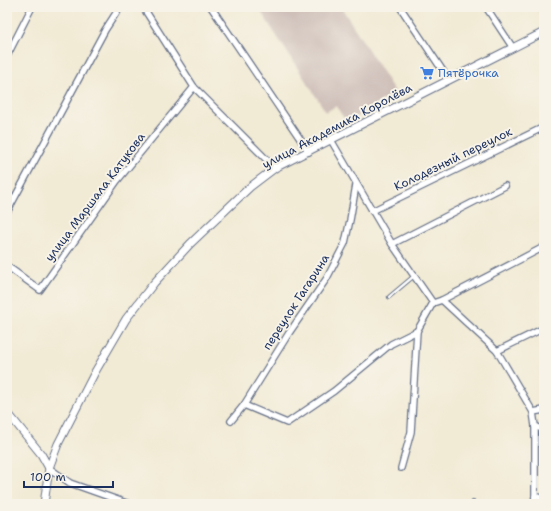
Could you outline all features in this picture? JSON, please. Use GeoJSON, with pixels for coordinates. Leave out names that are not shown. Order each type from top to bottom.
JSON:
{"type":"FeatureCollection","features":[{"type":"Feature","properties":{"kind":"street"},"geometry":{"type":"LineString","coordinates":[[7,56],[32,7]]}},
{"type":"Feature","properties":{"kind":"street"},"geometry":{"type":"LineString","coordinates":[[7,212],[105,30],[120,7]]}},
{"type":"Feature","properties":{"kind":"street"},"geometry":{"type":"LineString","coordinates":[[143,7],[194,87],[275,168]]}},
{"type":"Feature","properties":{"kind":"street"},"geometry":{"type":"LineString","coordinates":[[211,7],[309,152]]}},
{"type":"Feature","properties":{"kind":"street"},"geometry":{"type":"LineString","coordinates":[[400,7],[449,80]]}},
{"type":"Feature","properties":{"kind":"street"},"geometry":{"type":"LineString","coordinates":[[486,7],[513,48]]}},
{"type":"Feature","properties":{"kind":"street"},"geometry":{"type":"LineString","coordinates":[[540,7],[544,12]]}},
{"type":"Feature","properties":{"kind":"street","name":"улица Академика Королёва"},"geometry":{"type":"LineString","coordinates":[[44,504],[49,468],[58,444],[95,372],[126,319],[154,283],[190,244],[250,187],[275,168],[544,32]]}},
{"type":"Feature","properties":{"kind":"street","name":"улица Маршала Катукова"},"geometry":{"type":"LineString","coordinates":[[7,266],[40,290],[117,181],[194,87]]}},
{"type":"Feature","properties":{"kind":"street","name":"Колодезный переулок"},"geometry":{"type":"LineString","coordinates":[[372,211],[544,127]]}},
{"type":"Feature","properties":{"kind":"street"},"geometry":{"type":"LineString","coordinates":[[331,140],[356,185],[392,244],[433,302]]}},
{"type":"Feature","properties":{"kind":"street","name":"переулок Гагарина"},"geometry":{"type":"LineString","coordinates":[[232,421],[244,405],[289,333],[327,278],[345,243],[356,185]]}},
{"type":"Feature","properties":{"kind":"street"},"geometry":{"type":"LineString","coordinates":[[392,244],[505,186]]}},
{"type":"Feature","properties":{"kind":"street"},"geometry":{"type":"LineString","coordinates":[[401,468],[411,432],[417,331],[433,302],[442,300],[544,247]]}},
{"type":"Feature","properties":{"kind":"street"},"geometry":{"type":"LineString","coordinates":[[442,300],[497,351],[533,412],[535,426],[534,504]]}},
{"type":"Feature","properties":{"kind":"street"},"geometry":{"type":"LineString","coordinates":[[497,351],[544,328]]}},
{"type":"Feature","properties":{"kind":"street"},"geometry":{"type":"LineString","coordinates":[[244,405],[287,423],[334,391],[391,344],[417,331]]}},
{"type":"Feature","properties":{"kind":"street"},"geometry":{"type":"LineString","coordinates":[[533,412],[544,410]]}},
{"type":"Feature","properties":{"kind":"street"},"geometry":{"type":"LineString","coordinates":[[7,412],[41,454],[49,468],[70,483],[129,504]]}},
{"type":"Feature","properties":{"kind":"street"},"geometry":{"type":"LineString","coordinates":[[535,426],[544,430]]}},
{"type":"Feature","properties":{"kind":"street"},"geometry":{"type":"LineString","coordinates":[[535,496],[544,499]]}},
{"type":"Feature","properties":{"kind":"lane"},"geometry":{"type":"LineString","coordinates":[[389,297],[414,276]]}},
{"type":"Feature","properties":{"kind":"shaded area"},"geometry":{"type":"Polygon","coordinates":[[[258,7],[341,7],[395,92],[347,123],[336,106],[326,112],[258,7]]]}},
{"type":"Feature","properties":{"kind":"place","name":"Пятёрочка"},"geometry":{"type":"Point","coordinates":[427,73]}}]}
